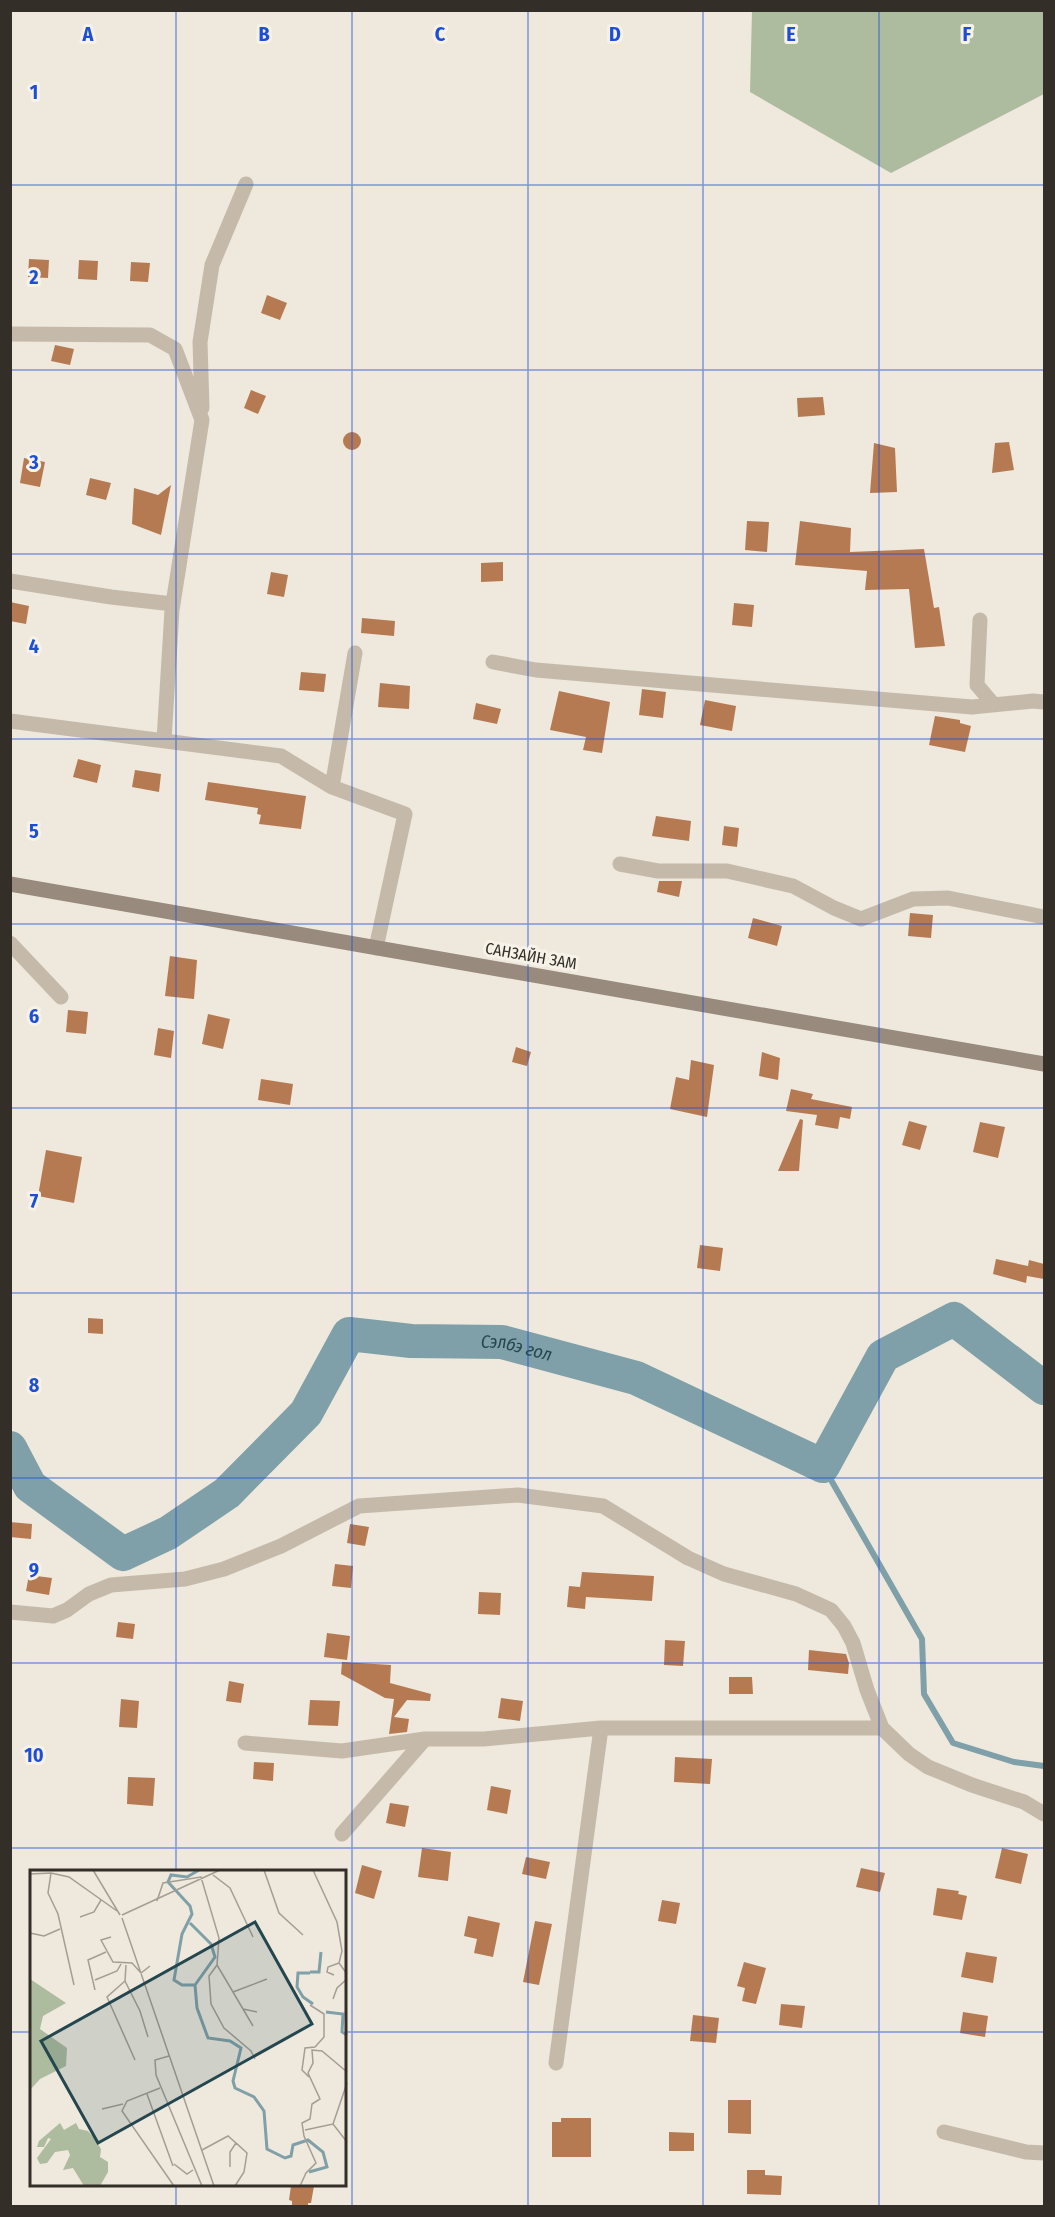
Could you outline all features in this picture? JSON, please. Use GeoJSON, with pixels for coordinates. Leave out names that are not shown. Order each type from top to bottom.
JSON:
{"type":"FeatureCollection","features":[{"type":"Feature","properties":{"kind":"main road","name":"САНЗАЙН ЗАМ"},"geometry":{"type":"LineString","coordinates":[[10,884],[1044,1064]]}},
{"type":"Feature","properties":{"kind":"street"},"geometry":{"type":"LineString","coordinates":[[164,740],[174,604],[202,420],[200,342],[212,265],[246,184]]}},
{"type":"Feature","properties":{"kind":"street"},"geometry":{"type":"LineString","coordinates":[[10,334],[150,335],[175,349],[202,420]]}},
{"type":"Feature","properties":{"kind":"street"},"geometry":{"type":"LineString","coordinates":[[10,580],[111,597],[174,604]]}},
{"type":"Feature","properties":{"kind":"street"},"geometry":{"type":"LineString","coordinates":[[980,620],[976,685],[994,705]]}},
{"type":"Feature","properties":{"kind":"street"},"geometry":{"type":"LineString","coordinates":[[332,788],[355,653]]}},
{"type":"Feature","properties":{"kind":"street"},"geometry":{"type":"LineString","coordinates":[[493,662],[536,670],[972,707],[1044,702]]}},
{"type":"Feature","properties":{"kind":"street"},"geometry":{"type":"LineString","coordinates":[[10,721],[281,756],[332,788],[405,814],[376,948]]}},
{"type":"Feature","properties":{"kind":"street"},"geometry":{"type":"LineString","coordinates":[[620,864],[658,871],[727,871],[793,886],[834,908],[861,919],[913,899],[948,898],[1044,917]]}},
{"type":"Feature","properties":{"kind":"street"},"geometry":{"type":"LineString","coordinates":[[10,943],[61,997]]}},
{"type":"Feature","properties":{"kind":"street"},"geometry":{"type":"LineString","coordinates":[[10,1612],[53,1616],[67,1610],[89,1594],[111,1586],[186,1579],[224,1569],[281,1546],[359,1506],[400,1505],[455,1498],[518,1495],[603,1506],[688,1558],[724,1574],[796,1594],[831,1610],[853,1642],[867,1690],[882,1728],[909,1754],[928,1767],[972,1785],[1024,1802],[1044,1814]]}},
{"type":"Feature","properties":{"kind":"street"},"geometry":{"type":"LineString","coordinates":[[245,1743],[342,1751],[425,1739],[484,1739],[601,1728],[882,1728]]}},
{"type":"Feature","properties":{"kind":"street"},"geometry":{"type":"LineString","coordinates":[[556,2064],[601,1728]]}},
{"type":"Feature","properties":{"kind":"street"},"geometry":{"type":"LineString","coordinates":[[342,1834],[425,1739]]}},
{"type":"Feature","properties":{"kind":"street"},"geometry":{"type":"LineString","coordinates":[[944,2132],[1026,2152],[1044,2153]]}},
{"type":"Feature","properties":{"kind":"green space"},"geometry":{"type":"Polygon","coordinates":[[[752,11],[1044,11],[1044,94],[891,173],[750,92],[752,11]]]}},
{"type":"Feature","properties":{"kind":"building"},"geometry":{"type":"Polygon","coordinates":[[[29,259],[49,260],[48,278],[28,277],[29,259]]]}},
{"type":"Feature","properties":{"kind":"building"},"geometry":{"type":"Polygon","coordinates":[[[79,260],[98,261],[97,280],[78,279],[79,260]]]}},
{"type":"Feature","properties":{"kind":"building"},"geometry":{"type":"Polygon","coordinates":[[[131,262],[150,263],[148,282],[130,281],[131,262]]]}},
{"type":"Feature","properties":{"kind":"building"},"geometry":{"type":"Polygon","coordinates":[[[267,295],[287,303],[280,320],[261,313],[267,295]]]}},
{"type":"Feature","properties":{"kind":"building"},"geometry":{"type":"Polygon","coordinates":[[[55,345],[74,349],[70,365],[51,361],[55,345]]]}},
{"type":"Feature","properties":{"kind":"building"},"geometry":{"type":"Polygon","coordinates":[[[251,390],[266,396],[258,414],[244,408],[251,390]]]}},
{"type":"Feature","properties":{"kind":"building"},"geometry":{"type":"Polygon","coordinates":[[[823,397],[825,415],[798,417],[797,398],[823,397]]]}},
{"type":"Feature","properties":{"kind":"building"},"geometry":{"type":"Polygon","coordinates":[[[348,432],[356,432],[361,437],[359,448],[348,450],[343,445],[343,437],[348,432]]]}},
{"type":"Feature","properties":{"kind":"building"},"geometry":{"type":"Polygon","coordinates":[[[1009,442],[1014,470],[992,473],[995,443],[1009,442]]]}},
{"type":"Feature","properties":{"kind":"building"},"geometry":{"type":"Polygon","coordinates":[[[874,443],[895,448],[897,492],[870,493],[874,443]]]}},
{"type":"Feature","properties":{"kind":"building"},"geometry":{"type":"Polygon","coordinates":[[[24,458],[45,462],[40,487],[20,483],[24,458]]]}},
{"type":"Feature","properties":{"kind":"building"},"geometry":{"type":"Polygon","coordinates":[[[90,478],[111,483],[106,500],[86,495],[90,478]]]}},
{"type":"Feature","properties":{"kind":"building"},"geometry":{"type":"Polygon","coordinates":[[[171,485],[161,535],[132,524],[134,488],[158,495],[171,485]]]}},
{"type":"Feature","properties":{"kind":"building"},"geometry":{"type":"Polygon","coordinates":[[[747,521],[769,522],[767,552],[745,550],[747,521]]]}},
{"type":"Feature","properties":{"kind":"building"},"geometry":{"type":"Polygon","coordinates":[[[800,521],[851,528],[850,552],[924,549],[934,608],[939,607],[945,646],[915,648],[909,589],[865,590],[867,571],[795,565],[800,521]]]}},
{"type":"Feature","properties":{"kind":"building"},"geometry":{"type":"Polygon","coordinates":[[[503,562],[503,581],[481,582],[481,563],[503,562]]]}},
{"type":"Feature","properties":{"kind":"building"},"geometry":{"type":"Polygon","coordinates":[[[271,572],[288,575],[284,597],[267,594],[271,572]]]}},
{"type":"Feature","properties":{"kind":"building"},"geometry":{"type":"Polygon","coordinates":[[[10,602],[29,606],[26,624],[10,621],[10,602]]]}},
{"type":"Feature","properties":{"kind":"building"},"geometry":{"type":"Polygon","coordinates":[[[734,603],[754,605],[752,627],[732,625],[734,603]]]}},
{"type":"Feature","properties":{"kind":"building"},"geometry":{"type":"Polygon","coordinates":[[[362,618],[395,621],[394,636],[361,633],[362,618]]]}},
{"type":"Feature","properties":{"kind":"building"},"geometry":{"type":"Polygon","coordinates":[[[301,672],[326,674],[324,692],[299,690],[301,672]]]}},
{"type":"Feature","properties":{"kind":"building"},"geometry":{"type":"Polygon","coordinates":[[[380,683],[410,686],[409,709],[378,707],[380,683]]]}},
{"type":"Feature","properties":{"kind":"building"},"geometry":{"type":"Polygon","coordinates":[[[642,689],[666,692],[663,718],[639,715],[642,689]]]}},
{"type":"Feature","properties":{"kind":"building"},"geometry":{"type":"Polygon","coordinates":[[[559,691],[610,702],[602,753],[583,750],[586,737],[550,730],[559,691]]]}},
{"type":"Feature","properties":{"kind":"building"},"geometry":{"type":"Polygon","coordinates":[[[705,700],[736,706],[732,731],[700,725],[705,700]]]}},
{"type":"Feature","properties":{"kind":"building"},"geometry":{"type":"Polygon","coordinates":[[[476,703],[501,709],[497,724],[473,719],[476,703]]]}},
{"type":"Feature","properties":{"kind":"building"},"geometry":{"type":"Polygon","coordinates":[[[935,716],[960,720],[960,723],[971,726],[965,752],[929,745],[935,716]]]}},
{"type":"Feature","properties":{"kind":"building"},"geometry":{"type":"Polygon","coordinates":[[[78,759],[101,765],[97,783],[73,777],[78,759]]]}},
{"type":"Feature","properties":{"kind":"building"},"geometry":{"type":"Polygon","coordinates":[[[135,770],[161,774],[159,792],[132,787],[135,770]]]}},
{"type":"Feature","properties":{"kind":"building"},"geometry":{"type":"Polygon","coordinates":[[[208,782],[306,796],[301,829],[259,824],[261,815],[257,814],[258,808],[205,800],[208,782]]]}},
{"type":"Feature","properties":{"kind":"building"},"geometry":{"type":"Polygon","coordinates":[[[656,816],[691,821],[689,841],[652,836],[656,816]]]}},
{"type":"Feature","properties":{"kind":"building"},"geometry":{"type":"Polygon","coordinates":[[[724,826],[739,828],[737,847],[722,845],[724,826]]]}},
{"type":"Feature","properties":{"kind":"building"},"geometry":{"type":"Polygon","coordinates":[[[659,881],[682,881],[679,897],[657,892],[659,881]]]}},
{"type":"Feature","properties":{"kind":"building"},"geometry":{"type":"Polygon","coordinates":[[[910,913],[933,915],[931,938],[908,936],[910,913]]]}},
{"type":"Feature","properties":{"kind":"building"},"geometry":{"type":"Polygon","coordinates":[[[753,918],[782,926],[777,946],[748,938],[753,918]]]}},
{"type":"Feature","properties":{"kind":"building"},"geometry":{"type":"Polygon","coordinates":[[[170,956],[197,960],[194,999],[165,996],[170,956]]]}},
{"type":"Feature","properties":{"kind":"building"},"geometry":{"type":"Polygon","coordinates":[[[68,1010],[88,1012],[86,1034],[66,1032],[68,1010]]]}},
{"type":"Feature","properties":{"kind":"building"},"geometry":{"type":"Polygon","coordinates":[[[208,1014],[230,1019],[223,1049],[202,1044],[208,1014]]]}},
{"type":"Feature","properties":{"kind":"building"},"geometry":{"type":"Polygon","coordinates":[[[158,1028],[174,1031],[171,1058],[154,1055],[158,1028]]]}},
{"type":"Feature","properties":{"kind":"building"},"geometry":{"type":"Polygon","coordinates":[[[516,1047],[531,1052],[527,1066],[512,1062],[516,1047]]]}},
{"type":"Feature","properties":{"kind":"building"},"geometry":{"type":"Polygon","coordinates":[[[762,1052],[780,1058],[778,1080],[759,1076],[762,1052]]]}},
{"type":"Feature","properties":{"kind":"building"},"geometry":{"type":"Polygon","coordinates":[[[691,1060],[714,1065],[707,1117],[670,1109],[676,1077],[689,1080],[691,1060]]]}},
{"type":"Feature","properties":{"kind":"building"},"geometry":{"type":"Polygon","coordinates":[[[261,1079],[293,1084],[290,1105],[258,1100],[261,1079]]]}},
{"type":"Feature","properties":{"kind":"building"},"geometry":{"type":"Polygon","coordinates":[[[791,1089],[813,1094],[811,1099],[852,1107],[850,1119],[840,1117],[838,1129],[815,1125],[817,1115],[786,1111],[791,1089]]]}},
{"type":"Feature","properties":{"kind":"building"},"geometry":{"type":"Polygon","coordinates":[[[800,1119],[803,1120],[799,1171],[778,1171],[800,1119]]]}},
{"type":"Feature","properties":{"kind":"building"},"geometry":{"type":"Polygon","coordinates":[[[909,1121],[927,1126],[920,1150],[902,1145],[909,1121]]]}},
{"type":"Feature","properties":{"kind":"building"},"geometry":{"type":"Polygon","coordinates":[[[980,1122],[1005,1127],[998,1158],[973,1152],[980,1122]]]}},
{"type":"Feature","properties":{"kind":"building"},"geometry":{"type":"Polygon","coordinates":[[[46,1150],[82,1157],[74,1203],[38,1196],[46,1150]]]}},
{"type":"Feature","properties":{"kind":"building"},"geometry":{"type":"Polygon","coordinates":[[[700,1245],[723,1248],[720,1271],[697,1268],[700,1245]]]}},
{"type":"Feature","properties":{"kind":"building"},"geometry":{"type":"Polygon","coordinates":[[[996,1259],[1028,1266],[1029,1260],[1044,1264],[1044,1279],[1027,1276],[1026,1283],[993,1274],[996,1259]]]}},
{"type":"Feature","properties":{"kind":"building"},"geometry":{"type":"Polygon","coordinates":[[[88,1318],[103,1319],[103,1334],[88,1333],[88,1318]]]}},
{"type":"Feature","properties":{"kind":"building"},"geometry":{"type":"Polygon","coordinates":[[[10,1522],[32,1524],[31,1539],[10,1537],[10,1522]]]}},
{"type":"Feature","properties":{"kind":"building"},"geometry":{"type":"Polygon","coordinates":[[[350,1524],[369,1527],[365,1546],[347,1543],[350,1524]]]}},
{"type":"Feature","properties":{"kind":"building"},"geometry":{"type":"Polygon","coordinates":[[[335,1564],[353,1566],[351,1588],[332,1586],[335,1564]]]}},
{"type":"Feature","properties":{"kind":"building"},"geometry":{"type":"Polygon","coordinates":[[[582,1572],[654,1576],[652,1601],[586,1597],[585,1609],[567,1607],[569,1586],[580,1587],[582,1572]]]}},
{"type":"Feature","properties":{"kind":"building"},"geometry":{"type":"Polygon","coordinates":[[[29,1575],[52,1578],[49,1595],[26,1591],[29,1575]]]}},
{"type":"Feature","properties":{"kind":"building"},"geometry":{"type":"Polygon","coordinates":[[[479,1592],[501,1593],[500,1615],[478,1614],[479,1592]]]}},
{"type":"Feature","properties":{"kind":"building"},"geometry":{"type":"Polygon","coordinates":[[[118,1622],[135,1624],[133,1639],[116,1637],[118,1622]]]}},
{"type":"Feature","properties":{"kind":"building"},"geometry":{"type":"Polygon","coordinates":[[[327,1633],[350,1636],[347,1660],[324,1657],[327,1633]]]}},
{"type":"Feature","properties":{"kind":"building"},"geometry":{"type":"Polygon","coordinates":[[[665,1640],[685,1641],[683,1666],[664,1665],[665,1640]]]}},
{"type":"Feature","properties":{"kind":"building"},"geometry":{"type":"Polygon","coordinates":[[[809,1650],[846,1654],[849,1663],[848,1674],[808,1670],[809,1650]]]}},
{"type":"Feature","properties":{"kind":"building"},"geometry":{"type":"Polygon","coordinates":[[[342,1662],[391,1665],[390,1683],[431,1694],[430,1701],[407,1700],[394,1717],[409,1719],[407,1732],[389,1734],[394,1699],[385,1698],[341,1674],[342,1662]]]}},
{"type":"Feature","properties":{"kind":"building"},"geometry":{"type":"Polygon","coordinates":[[[729,1677],[752,1677],[753,1694],[729,1694],[729,1677]]]}},
{"type":"Feature","properties":{"kind":"building"},"geometry":{"type":"Polygon","coordinates":[[[229,1681],[244,1684],[241,1703],[226,1701],[229,1681]]]}},
{"type":"Feature","properties":{"kind":"building"},"geometry":{"type":"Polygon","coordinates":[[[501,1698],[523,1701],[520,1721],[498,1718],[501,1698]]]}},
{"type":"Feature","properties":{"kind":"building"},"geometry":{"type":"Polygon","coordinates":[[[121,1699],[139,1701],[137,1728],[119,1727],[121,1699]]]}},
{"type":"Feature","properties":{"kind":"building"},"geometry":{"type":"Polygon","coordinates":[[[310,1700],[340,1701],[338,1726],[308,1725],[310,1700]]]}},
{"type":"Feature","properties":{"kind":"building"},"geometry":{"type":"Polygon","coordinates":[[[675,1757],[712,1759],[710,1784],[674,1782],[675,1757]]]}},
{"type":"Feature","properties":{"kind":"building"},"geometry":{"type":"Polygon","coordinates":[[[254,1762],[274,1763],[273,1781],[253,1779],[254,1762]]]}},
{"type":"Feature","properties":{"kind":"building"},"geometry":{"type":"Polygon","coordinates":[[[128,1777],[155,1778],[153,1806],[127,1804],[128,1777]]]}},
{"type":"Feature","properties":{"kind":"building"},"geometry":{"type":"Polygon","coordinates":[[[491,1786],[511,1790],[507,1814],[487,1810],[491,1786]]]}},
{"type":"Feature","properties":{"kind":"building"},"geometry":{"type":"Polygon","coordinates":[[[390,1803],[409,1806],[405,1827],[386,1823],[390,1803]]]}},
{"type":"Feature","properties":{"kind":"building"},"geometry":{"type":"Polygon","coordinates":[[[422,1848],[451,1852],[448,1881],[418,1877],[422,1848]]]}},
{"type":"Feature","properties":{"kind":"building"},"geometry":{"type":"Polygon","coordinates":[[[1002,1848],[1028,1854],[1021,1884],[995,1878],[1002,1848]]]}},
{"type":"Feature","properties":{"kind":"building"},"geometry":{"type":"Polygon","coordinates":[[[526,1857],[550,1862],[546,1879],[522,1874],[526,1857]]]}},
{"type":"Feature","properties":{"kind":"building"},"geometry":{"type":"Polygon","coordinates":[[[362,1865],[382,1871],[374,1899],[355,1893],[362,1865]]]}},
{"type":"Feature","properties":{"kind":"building"},"geometry":{"type":"Polygon","coordinates":[[[861,1868],[885,1873],[880,1892],[856,1887],[861,1868]]]}},
{"type":"Feature","properties":{"kind":"building"},"geometry":{"type":"Polygon","coordinates":[[[937,1888],[959,1891],[958,1894],[967,1896],[962,1920],[933,1915],[937,1888]]]}},
{"type":"Feature","properties":{"kind":"building"},"geometry":{"type":"Polygon","coordinates":[[[662,1900],[680,1903],[676,1924],[658,1921],[662,1900]]]}},
{"type":"Feature","properties":{"kind":"building"},"geometry":{"type":"Polygon","coordinates":[[[468,1916],[500,1923],[493,1957],[474,1953],[477,1939],[464,1936],[468,1916]]]}},
{"type":"Feature","properties":{"kind":"building"},"geometry":{"type":"Polygon","coordinates":[[[535,1921],[552,1924],[539,1985],[523,1982],[535,1921]]]}},
{"type":"Feature","properties":{"kind":"building"},"geometry":{"type":"Polygon","coordinates":[[[966,1952],[997,1957],[993,1983],[961,1977],[966,1952]]]}},
{"type":"Feature","properties":{"kind":"building"},"geometry":{"type":"Polygon","coordinates":[[[744,1962],[766,1968],[756,2004],[742,2001],[745,1988],[737,1986],[744,1962]]]}},
{"type":"Feature","properties":{"kind":"building"},"geometry":{"type":"Polygon","coordinates":[[[781,2004],[805,2006],[802,2028],[779,2025],[781,2004]]]}},
{"type":"Feature","properties":{"kind":"building"},"geometry":{"type":"Polygon","coordinates":[[[963,2012],[988,2016],[985,2037],[960,2033],[963,2012]]]}},
{"type":"Feature","properties":{"kind":"building"},"geometry":{"type":"Polygon","coordinates":[[[693,2015],[719,2018],[716,2043],[690,2041],[693,2015]]]}},
{"type":"Feature","properties":{"kind":"building"},"geometry":{"type":"Polygon","coordinates":[[[728,2100],[751,2100],[751,2134],[728,2133],[728,2100]]]}},
{"type":"Feature","properties":{"kind":"building"},"geometry":{"type":"Polygon","coordinates":[[[561,2118],[591,2118],[591,2157],[552,2157],[552,2122],[561,2122],[561,2118]]]}},
{"type":"Feature","properties":{"kind":"building"},"geometry":{"type":"Polygon","coordinates":[[[669,2132],[694,2133],[694,2151],[669,2151],[669,2132]]]}},
{"type":"Feature","properties":{"kind":"building"},"geometry":{"type":"Polygon","coordinates":[[[747,2170],[765,2170],[765,2175],[782,2176],[781,2195],[747,2194],[747,2170]]]}},
{"type":"Feature","properties":{"kind":"building"},"geometry":{"type":"Polygon","coordinates":[[[291,2187],[314,2187],[311,2203],[308,2203],[308,2206],[292,2206],[292,2201],[289,2200],[291,2187]]]}},
{"type":"Feature","properties":{"kind":"waterway","name":"Сэлбэ гол"},"geometry":{"type":"LineString","coordinates":[[10,1448],[30,1486],[123,1554],[168,1533],[227,1493],[306,1413],[349,1334],[411,1341],[502,1342],[636,1378],[823,1466],[883,1356],[954,1319],[1044,1388]]}},
{"type":"Feature","properties":{"kind":"waterway"},"geometry":{"type":"LineString","coordinates":[[823,1466],[922,1639],[924,1694],[953,1743],[1014,1762],[1044,1766]]}}]}
